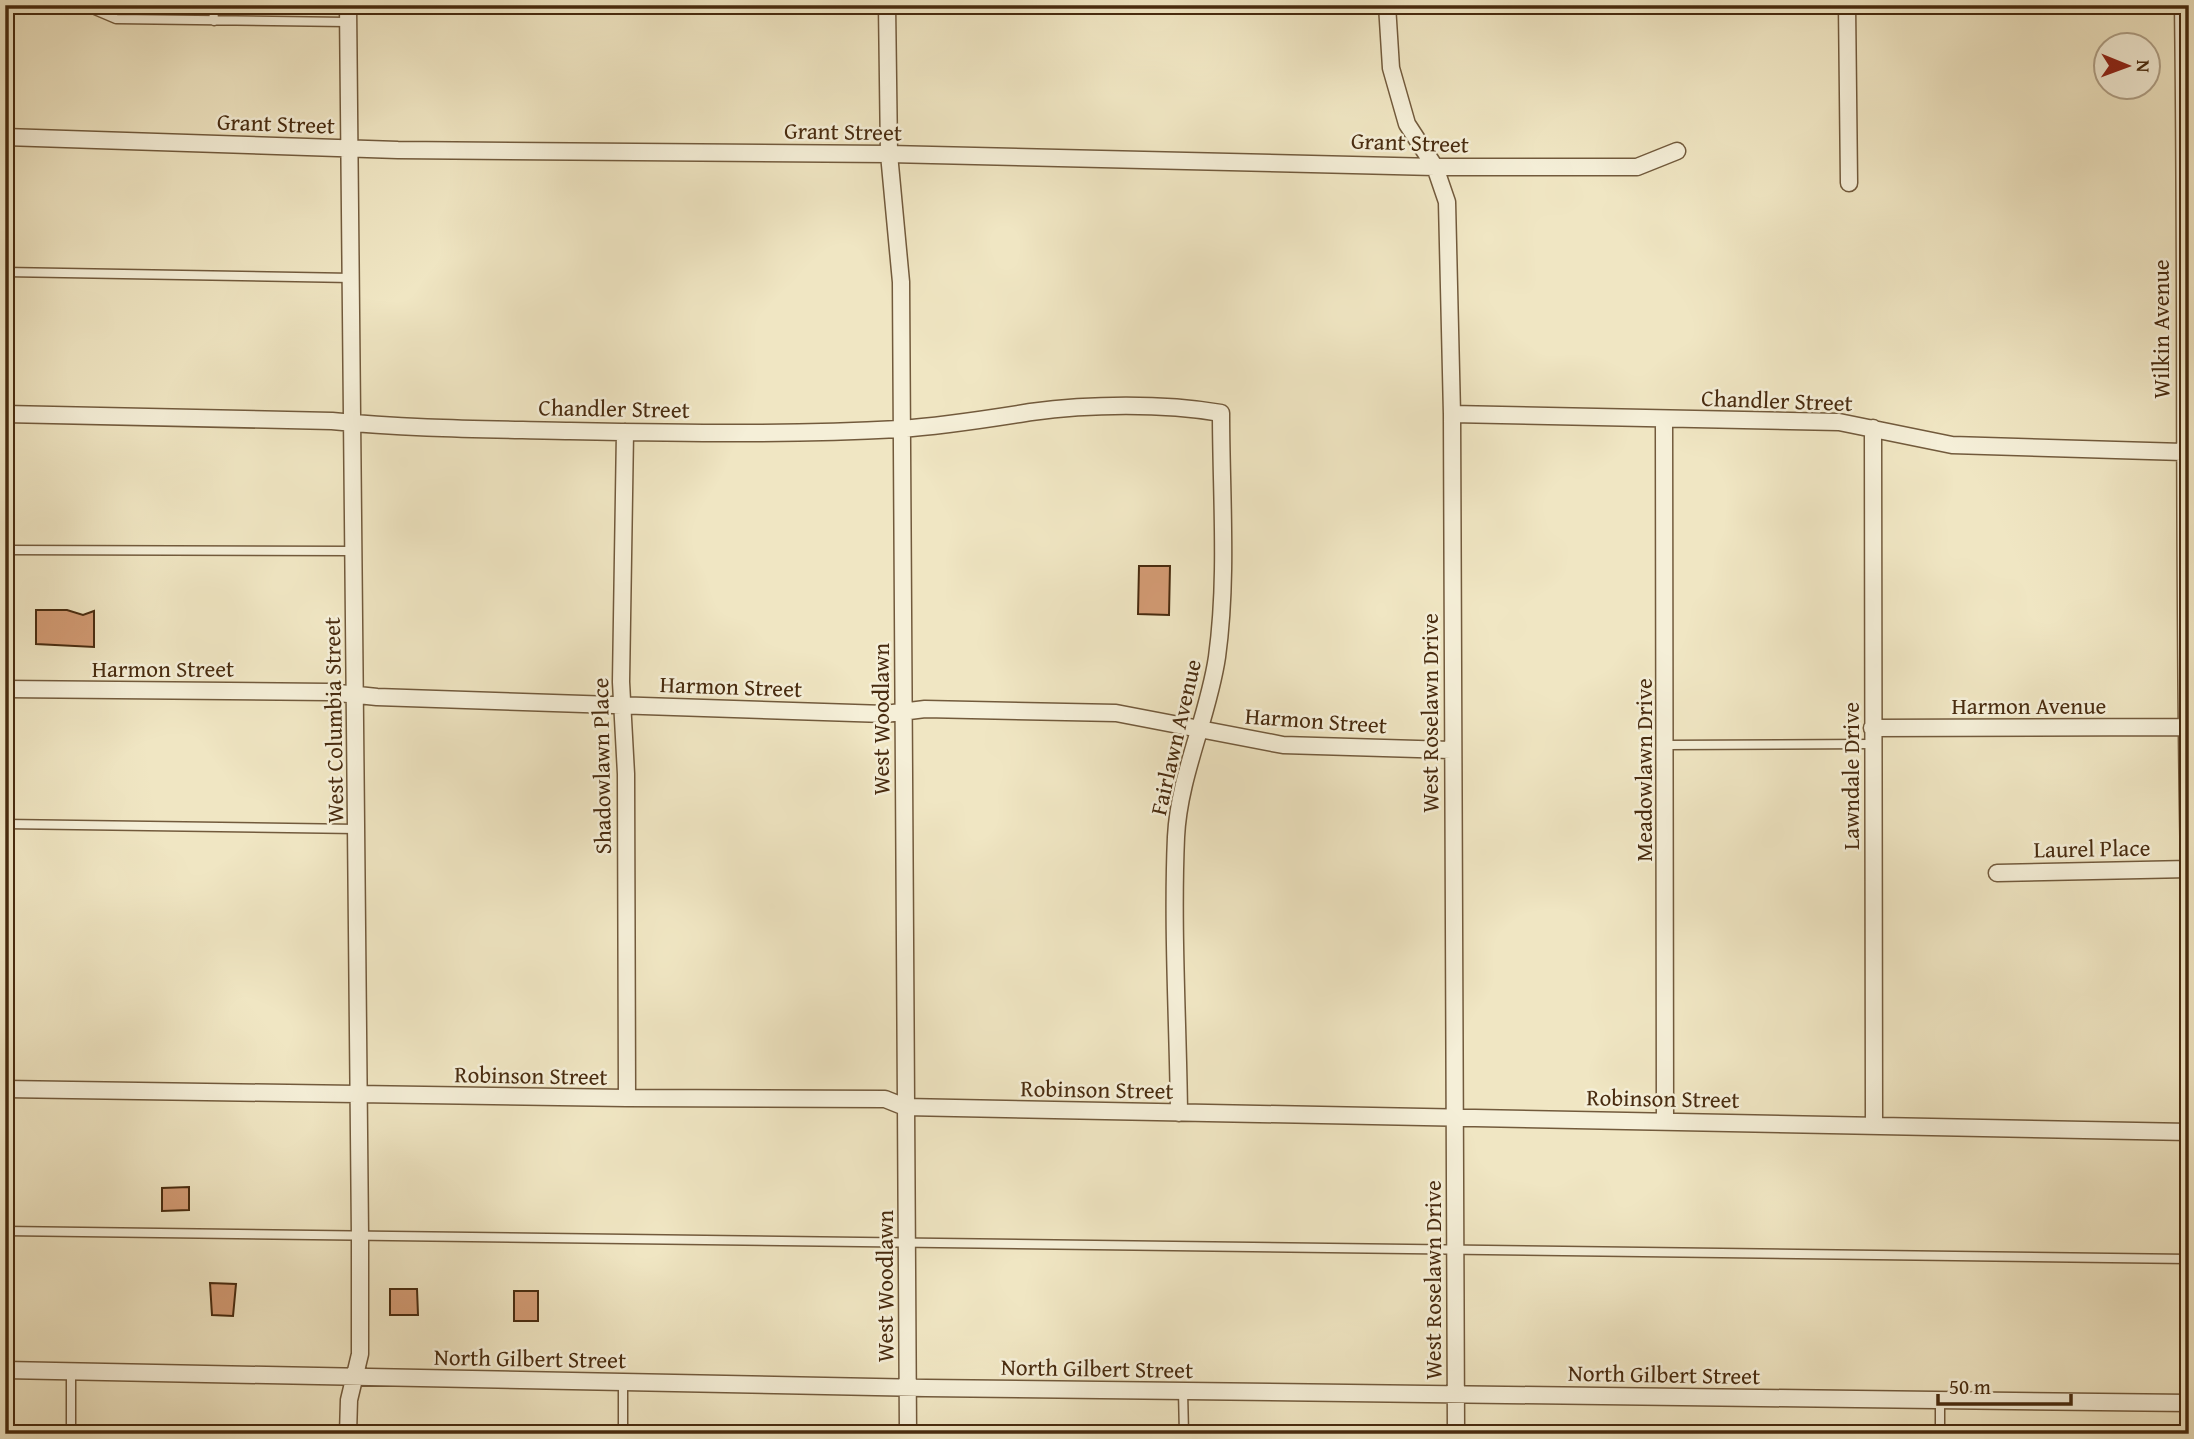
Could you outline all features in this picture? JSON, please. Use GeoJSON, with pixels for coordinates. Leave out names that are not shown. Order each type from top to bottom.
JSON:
{"type":"FeatureCollection","features":[{"type":"Feature","properties":{"kind":"street","name":"West Columbia Street"},"geometry":{"type":"LineString","coordinates":[[348,5],[360,1236],[360,1354],[349,1400],[348,1434]]}},
{"type":"Feature","properties":{"kind":"street","name":"West Woodlawn"},"geometry":{"type":"LineString","coordinates":[[887,5],[889,154],[901,282],[908,1434]]}},
{"type":"Feature","properties":{"kind":"street","name":"West Roselawn Drive"},"geometry":{"type":"LineString","coordinates":[[1387,5],[1391,68],[1406,124],[1435,167],[1447,202],[1452,414],[1451,750],[1456,1434]]}},
{"type":"Feature","properties":{"kind":"street"},"geometry":{"type":"LineString","coordinates":[[1847,5],[1849,183]]}},
{"type":"Feature","properties":{"kind":"street","name":"Wilkin Avenue"},"geometry":{"type":"LineString","coordinates":[[2183,5],[2186,201],[2183,257],[2183,452],[2189,862]]}},
{"type":"Feature","properties":{"kind":"street","name":"Grant Street"},"geometry":{"type":"LineString","coordinates":[[5,137],[351,148],[889,154],[1435,167],[1637,167],[1677,151]]}},
{"type":"Feature","properties":{"kind":"street","name":"Chandler Street"},"geometry":{"type":"LineString","coordinates":[[5,414],[353,423],[379,427],[625,432],[903,429],[1083,409],[1188,407],[1221,413]]}},
{"type":"Feature","properties":{"kind":"street","name":"Fairlawn Avenue"},"geometry":{"type":"LineString","coordinates":[[1179,1113],[1176,836],[1189,764],[1217,657],[1221,615],[1221,413]]}},
{"type":"Feature","properties":{"kind":"street","name":"Chandler Street"},"geometry":{"type":"LineString","coordinates":[[1452,414],[1839,422],[1952,445],[2183,452]]}},
{"type":"Feature","properties":{"kind":"street","name":"Meadowlawn Drive"},"geometry":{"type":"LineString","coordinates":[[1664,420],[1665,1121]]}},
{"type":"Feature","properties":{"kind":"street","name":"Lawndale Drive"},"geometry":{"type":"LineString","coordinates":[[1873,428],[1874,1124]]}},
{"type":"Feature","properties":{"kind":"street","name":"Shadowlawn Place"},"geometry":{"type":"LineString","coordinates":[[625,432],[622,704],[626,774],[627,1098]]}},
{"type":"Feature","properties":{"kind":"street","name":"Harmon Street"},"geometry":{"type":"LineString","coordinates":[[5,690],[355,694],[884,714],[925,709],[1116,713],[1283,745],[1451,750]]}},
{"type":"Feature","properties":{"kind":"street","name":"Harmon Avenue"},"geometry":{"type":"LineString","coordinates":[[1872,736],[2186,727]]}},
{"type":"Feature","properties":{"kind":"street","name":"Laurel Place"},"geometry":{"type":"LineString","coordinates":[[1997,873],[2189,869]]}},
{"type":"Feature","properties":{"kind":"street","name":"Robinson Street"},"geometry":{"type":"LineString","coordinates":[[5,1089],[885,1099],[905,1107],[2189,1132]]}},
{"type":"Feature","properties":{"kind":"street","name":"North Gilbert Street"},"geometry":{"type":"LineString","coordinates":[[5,1370],[908,1388],[2189,1403]]}},
{"type":"Feature","properties":{"kind":"street"},"geometry":{"type":"LineString","coordinates":[[2189,1390],[2189,1403]]}},
{"type":"Feature","properties":{"kind":"lane"},"geometry":{"type":"LineString","coordinates":[[83,5],[116,19],[347,22]]}},
{"type":"Feature","properties":{"kind":"lane"},"geometry":{"type":"LineString","coordinates":[[213,5],[214,21]]}},
{"type":"Feature","properties":{"kind":"lane"},"geometry":{"type":"LineString","coordinates":[[5,272],[352,278]]}},
{"type":"Feature","properties":{"kind":"lane"},"geometry":{"type":"LineString","coordinates":[[5,550],[354,551]]}},
{"type":"Feature","properties":{"kind":"lane"},"geometry":{"type":"LineString","coordinates":[[1666,745],[1872,736]]}},
{"type":"Feature","properties":{"kind":"lane"},"geometry":{"type":"LineString","coordinates":[[5,824],[357,829]]}},
{"type":"Feature","properties":{"kind":"lane"},"geometry":{"type":"LineString","coordinates":[[5,1231],[2189,1259]]}},
{"type":"Feature","properties":{"kind":"lane"},"geometry":{"type":"LineString","coordinates":[[71,1371],[71,1434]]}},
{"type":"Feature","properties":{"kind":"lane"},"geometry":{"type":"LineString","coordinates":[[623,1382],[623,1434]]}},
{"type":"Feature","properties":{"kind":"lane"},"geometry":{"type":"LineString","coordinates":[[1183,1391],[1184,1434]]}},
{"type":"Feature","properties":{"kind":"lane"},"geometry":{"type":"LineString","coordinates":[[1940,1400],[1940,1434]]}},
{"type":"Feature","properties":{"kind":"building"},"geometry":{"type":"Polygon","coordinates":[[[1139,566],[1170,566],[1169,615],[1138,614],[1139,566]]]}},
{"type":"Feature","properties":{"kind":"building"},"geometry":{"type":"Polygon","coordinates":[[[36,610],[67,610],[83,615],[94,611],[94,647],[36,644],[36,610]]]}},
{"type":"Feature","properties":{"kind":"building"},"geometry":{"type":"Polygon","coordinates":[[[189,1187],[189,1210],[162,1211],[162,1188],[189,1187]]]}},
{"type":"Feature","properties":{"kind":"building"},"geometry":{"type":"Polygon","coordinates":[[[210,1283],[236,1284],[233,1316],[212,1315],[210,1283]]]}},
{"type":"Feature","properties":{"kind":"building"},"geometry":{"type":"Polygon","coordinates":[[[390,1289],[417,1289],[418,1315],[390,1315],[390,1289]]]}},
{"type":"Feature","properties":{"kind":"building"},"geometry":{"type":"Polygon","coordinates":[[[514,1291],[538,1291],[538,1321],[514,1321],[514,1291]]]}}]}
